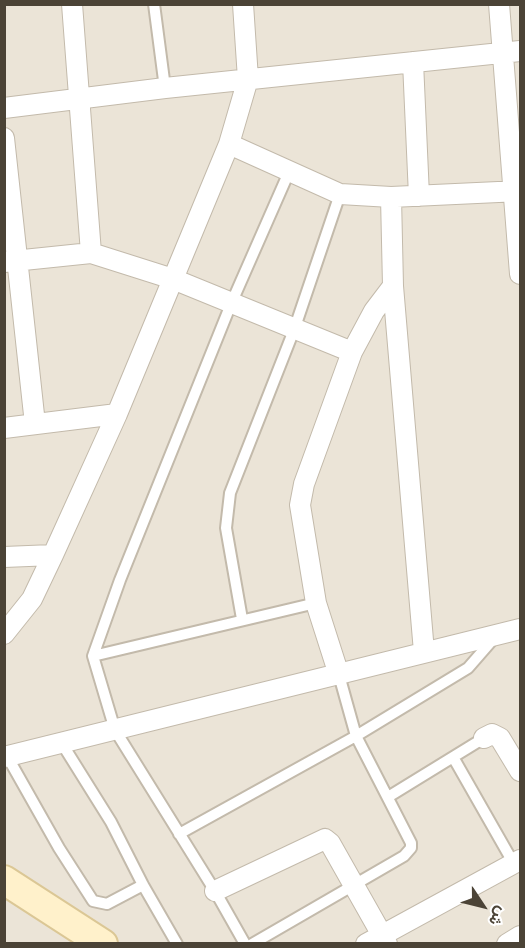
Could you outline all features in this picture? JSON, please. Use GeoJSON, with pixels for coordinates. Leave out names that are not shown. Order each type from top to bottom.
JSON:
{"type":"FeatureCollection","features":[{"type":"Feature","properties":{"kind":"street"},"geometry":{"type":"LineString","coordinates":[[72,4],[91,253]]}},
{"type":"Feature","properties":{"kind":"street"},"geometry":{"type":"LineString","coordinates":[[4,634],[32,599],[53,555],[117,414],[229,144],[248,80],[243,4]]}},
{"type":"Feature","properties":{"kind":"street"},"geometry":{"type":"LineString","coordinates":[[499,4],[512,52],[520,274]]}},
{"type":"Feature","properties":{"kind":"street"},"geometry":{"type":"LineString","coordinates":[[4,108],[165,88],[512,52]]}},
{"type":"Feature","properties":{"kind":"street"},"geometry":{"type":"LineString","coordinates":[[413,62],[419,196]]}},
{"type":"Feature","properties":{"kind":"street"},"geometry":{"type":"LineString","coordinates":[[4,138],[11,262],[35,424]]}},
{"type":"Feature","properties":{"kind":"street"},"geometry":{"type":"LineString","coordinates":[[229,144],[340,194],[391,197],[517,191]]}},
{"type":"Feature","properties":{"kind":"street"},"geometry":{"type":"LineString","coordinates":[[391,197],[393,286],[424,652]]}},
{"type":"Feature","properties":{"kind":"street"},"geometry":{"type":"LineString","coordinates":[[11,262],[91,253],[173,279],[294,330],[352,351]]}},
{"type":"Feature","properties":{"kind":"street"},"geometry":{"type":"LineString","coordinates":[[339,675],[316,603],[300,505],[304,484],[352,351],[374,311],[393,286]]}},
{"type":"Feature","properties":{"kind":"street"},"geometry":{"type":"LineString","coordinates":[[4,428],[117,414]]}},
{"type":"Feature","properties":{"kind":"street"},"geometry":{"type":"LineString","coordinates":[[4,557],[53,555]]}},
{"type":"Feature","properties":{"kind":"street"},"geometry":{"type":"LineString","coordinates":[[6,757],[520,628]]}},
{"type":"Feature","properties":{"kind":"street"},"geometry":{"type":"LineString","coordinates":[[484,738],[492,734],[500,738],[520,771]]}},
{"type":"Feature","properties":{"kind":"street"},"geometry":{"type":"LineString","coordinates":[[215,891],[322,838],[330,843],[378,940],[517,862]]}},
{"type":"Feature","properties":{"kind":"street"},"geometry":{"type":"LineString","coordinates":[[4,880],[104,944]]}},
{"type":"Feature","properties":{"kind":"street"},"geometry":{"type":"LineString","coordinates":[[507,944],[520,936]]}},
{"type":"Feature","properties":{"kind":"lane"},"geometry":{"type":"LineString","coordinates":[[153,4],[165,88]]}},
{"type":"Feature","properties":{"kind":"lane"},"geometry":{"type":"LineString","coordinates":[[244,944],[215,891],[115,730],[93,656],[120,580],[231,304],[289,172]]}},
{"type":"Feature","properties":{"kind":"lane"},"geometry":{"type":"LineString","coordinates":[[242,619],[226,528],[230,493],[294,330],[340,194]]}},
{"type":"Feature","properties":{"kind":"lane"},"geometry":{"type":"LineString","coordinates":[[93,656],[316,603]]}},
{"type":"Feature","properties":{"kind":"lane"},"geometry":{"type":"LineString","coordinates":[[179,834],[356,736],[468,668],[498,633]]}},
{"type":"Feature","properties":{"kind":"lane"},"geometry":{"type":"LineString","coordinates":[[252,944],[352,884],[404,856],[411,848],[411,843],[356,736],[339,675]]}},
{"type":"Feature","properties":{"kind":"lane"},"geometry":{"type":"LineString","coordinates":[[388,797],[484,738]]}},
{"type":"Feature","properties":{"kind":"lane"},"geometry":{"type":"LineString","coordinates":[[61,742],[111,822],[143,885],[177,944]]}},
{"type":"Feature","properties":{"kind":"lane"},"geometry":{"type":"LineString","coordinates":[[6,757],[93,901],[107,904],[143,885]]}},
{"type":"Feature","properties":{"kind":"lane"},"geometry":{"type":"LineString","coordinates":[[453,757],[517,862]]}},
{"type":"Feature","properties":{"kind":"shaded area"},"geometry":{"type":"Polygon","coordinates":[[[5,5],[520,5],[520,943],[5,943],[5,5]]]}}]}
